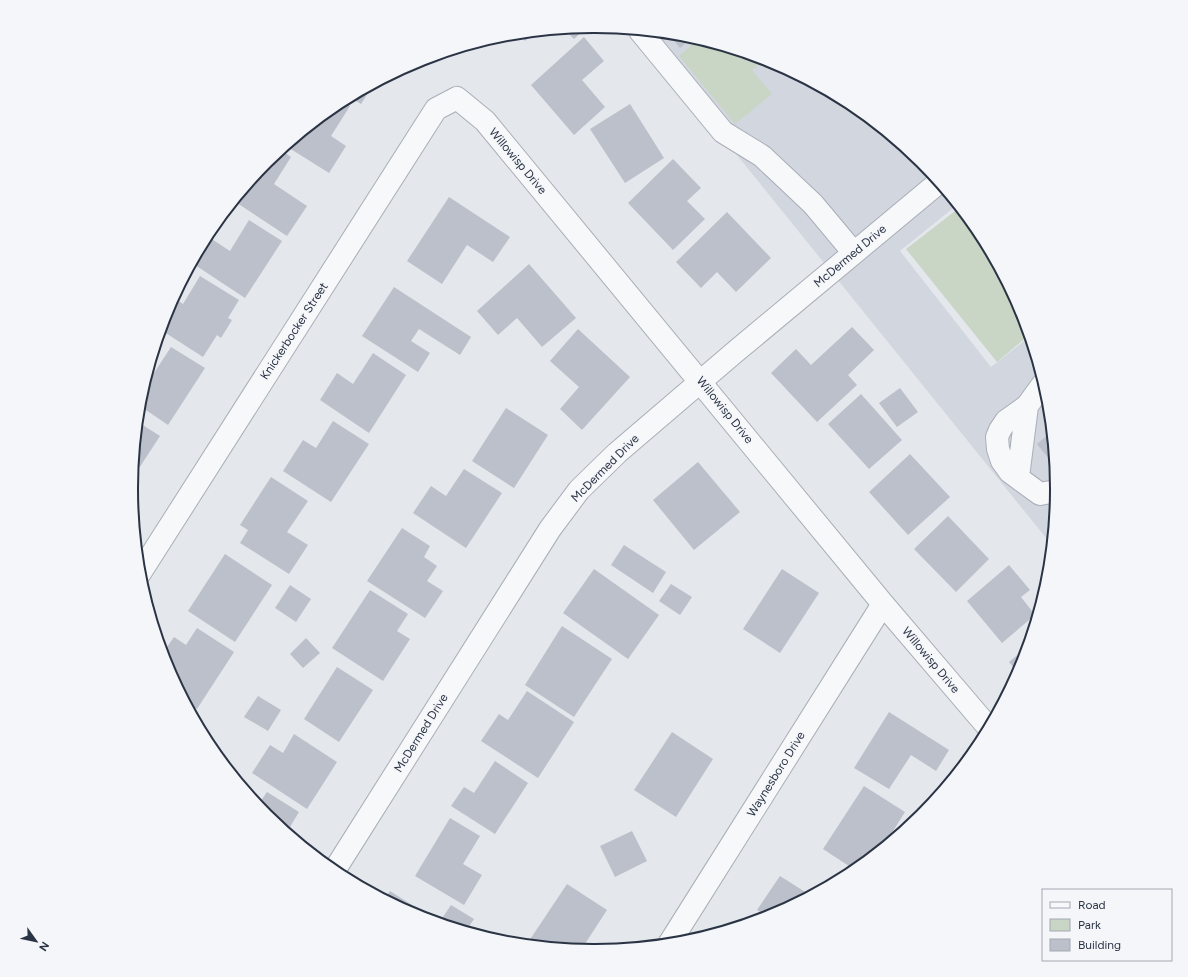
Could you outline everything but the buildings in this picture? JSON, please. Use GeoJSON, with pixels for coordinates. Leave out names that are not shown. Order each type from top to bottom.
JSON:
{"type":"FeatureCollection","features":[{"type":"Feature","properties":{"kind":"street"},"geometry":{"type":"LineString","coordinates":[[645,36],[723,132],[762,156],[813,204],[854,252]]}},
{"type":"Feature","properties":{"kind":"street","name":"Willowisp Drive"},"geometry":{"type":"LineString","coordinates":[[457,98],[485,121],[883,604],[984,723]]}},
{"type":"Feature","properties":{"kind":"street","name":"Knickerbocker Street"},"geometry":{"type":"LineString","coordinates":[[145,565],[436,109],[457,98]]}},
{"type":"Feature","properties":{"kind":"street","name":"McDermed Drive"},"geometry":{"type":"LineString","coordinates":[[338,865],[546,536],[575,496],[617,453],[700,381],[934,186]]}},
{"type":"Feature","properties":{"kind":"street"},"geometry":{"type":"LineString","coordinates":[[1039,390],[1027,406],[1018,477],[1040,494],[1050,492]]}},
{"type":"Feature","properties":{"kind":"street","name":"Waynesboro Drive"},"geometry":{"type":"LineString","coordinates":[[674,937],[883,604]]}},
{"type":"Feature","properties":{"kind":"shaded area"},"geometry":{"type":"Polygon","coordinates":[[[641,36],[683,42],[740,57],[795,80],[822,94],[871,127],[894,146],[916,166],[953,208],[900,251],[991,367],[1024,341],[1034,371],[1046,429],[1050,488],[1047,539],[641,36]]]}},
{"type":"Feature","properties":{"kind":"green space"},"geometry":{"type":"Polygon","coordinates":[[[693,44],[740,57],[759,64],[752,70],[772,94],[735,124],[679,56],[693,44]]]}},
{"type":"Feature","properties":{"kind":"green space"},"geometry":{"type":"Polygon","coordinates":[[[955,211],[973,235],[1003,287],[1024,339],[997,362],[906,249],[955,211]]]}}]}
